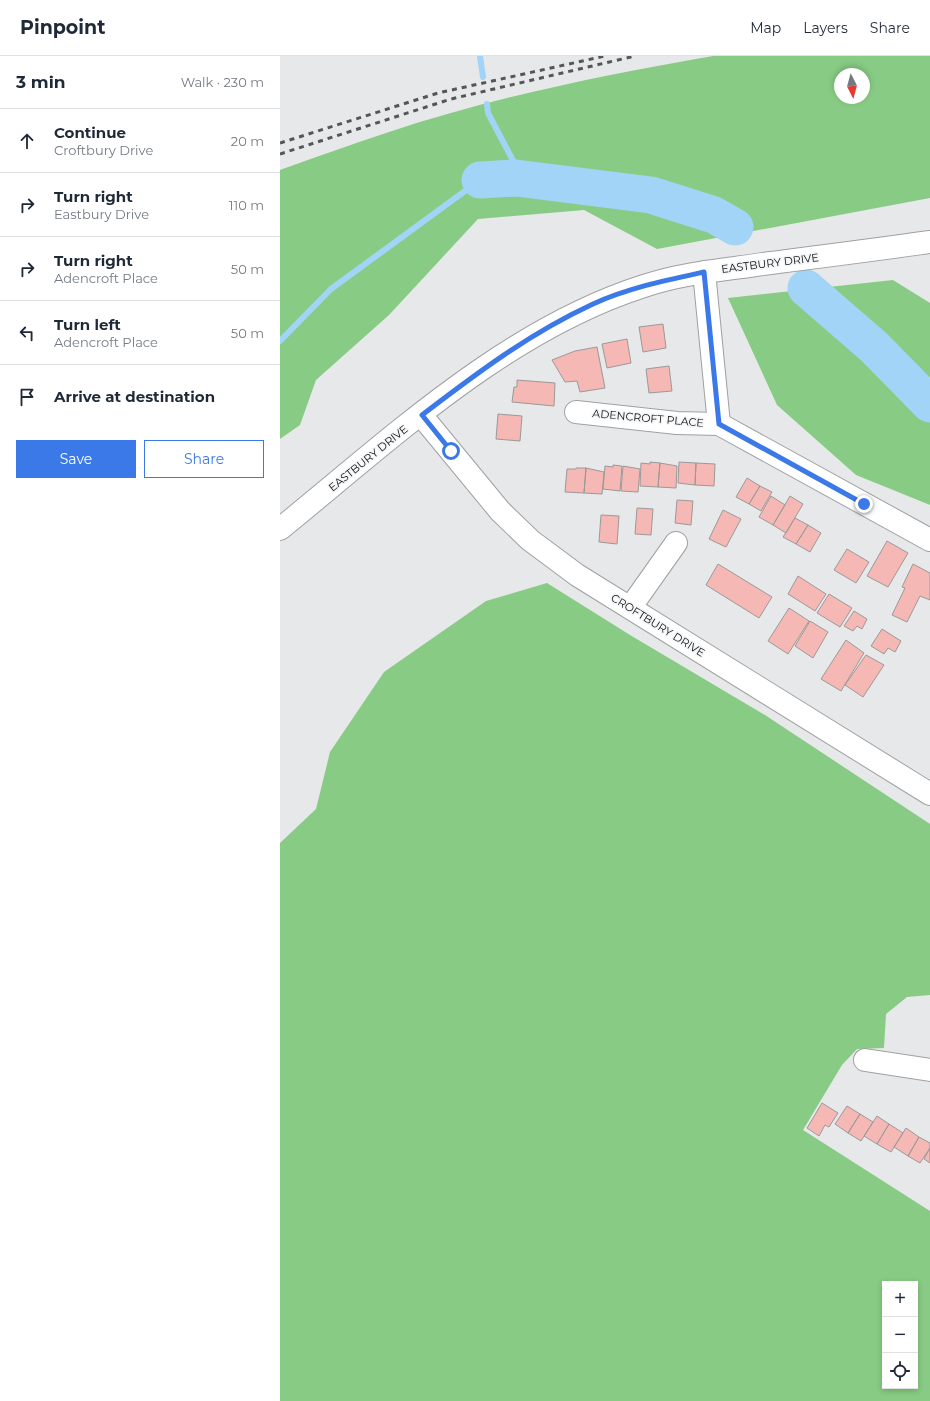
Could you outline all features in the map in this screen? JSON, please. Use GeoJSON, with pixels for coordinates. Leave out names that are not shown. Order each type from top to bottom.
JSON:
{"type":"FeatureCollection","features":[{"type":"Feature","properties":{"kind":"street","name":"EASTBURY DRIVE"},"geometry":{"type":"LineString","coordinates":[[280,529],[422,415],[495,359],[538,332],[594,304],[645,285],[704,272],[930,242]]}},
{"type":"Feature","properties":{"kind":"street","name":"ADENCROFT PLACE"},"geometry":{"type":"LineString","coordinates":[[704,272],[719,424]]}},
{"type":"Feature","properties":{"kind":"street","name":"ADENCROFT PLACE"},"geometry":{"type":"LineString","coordinates":[[576,412],[677,423],[719,424],[930,540]]}},
{"type":"Feature","properties":{"kind":"street","name":"CROFTBURY DRIVE"},"geometry":{"type":"LineString","coordinates":[[422,415],[500,511],[530,540],[577,575],[930,794]]}},
{"type":"Feature","properties":{"kind":"street"},"geometry":{"type":"LineString","coordinates":[[630,608],[676,543]]}},
{"type":"Feature","properties":{"kind":"street"},"geometry":{"type":"LineString","coordinates":[[865,1060],[930,1070]]}},
{"type":"Feature","properties":{"kind":"green space"},"geometry":{"type":"Polygon","coordinates":[[[713,56],[930,56],[930,198],[657,249],[584,210],[478,219],[389,315],[316,380],[300,425],[280,439],[280,170],[429,119],[590,79],[713,56]]]}},
{"type":"Feature","properties":{"kind":"green space"},"geometry":{"type":"Polygon","coordinates":[[[893,280],[930,303],[930,505],[856,475],[777,405],[728,298],[893,280]]]}},
{"type":"Feature","properties":{"kind":"green space"},"geometry":{"type":"Polygon","coordinates":[[[547,583],[630,635],[765,715],[930,824],[930,995],[907,997],[886,1014],[884,1048],[857,1049],[842,1065],[803,1130],[930,1211],[930,1401],[280,1401],[280,843],[316,809],[330,752],[384,672],[486,601],[547,583]]]}},
{"type":"Feature","properties":{"kind":"building"},"geometry":{"type":"Polygon","coordinates":[[[663,324],[666,348],[643,352],[639,327],[663,324]]]}},
{"type":"Feature","properties":{"kind":"building"},"geometry":{"type":"Polygon","coordinates":[[[627,339],[631,363],[607,368],[602,344],[627,339]]]}},
{"type":"Feature","properties":{"kind":"building"},"geometry":{"type":"Polygon","coordinates":[[[597,347],[605,388],[580,392],[577,381],[565,382],[552,360],[575,351],[597,347]]]}},
{"type":"Feature","properties":{"kind":"building"},"geometry":{"type":"Polygon","coordinates":[[[669,366],[672,391],[649,393],[646,369],[669,366]]]}},
{"type":"Feature","properties":{"kind":"building"},"geometry":{"type":"Polygon","coordinates":[[[517,380],[555,383],[554,406],[512,402],[514,387],[517,387],[517,380]]]}},
{"type":"Feature","properties":{"kind":"building"},"geometry":{"type":"Polygon","coordinates":[[[498,414],[522,416],[520,441],[496,439],[498,414]]]}},
{"type":"Feature","properties":{"kind":"building"},"geometry":{"type":"Polygon","coordinates":[[[650,462],[660,463],[658,487],[640,486],[641,463],[650,464],[650,462]]]}},
{"type":"Feature","properties":{"kind":"building"},"geometry":{"type":"Polygon","coordinates":[[[679,462],[696,463],[695,485],[678,483],[679,462]]]}},
{"type":"Feature","properties":{"kind":"building"},"geometry":{"type":"Polygon","coordinates":[[[660,463],[677,466],[676,488],[658,487],[660,463]]]}},
{"type":"Feature","properties":{"kind":"building"},"geometry":{"type":"Polygon","coordinates":[[[696,463],[715,464],[714,486],[695,485],[696,463]]]}},
{"type":"Feature","properties":{"kind":"building"},"geometry":{"type":"Polygon","coordinates":[[[613,465],[622,466],[620,491],[603,489],[605,466],[613,467],[613,465]]]}},
{"type":"Feature","properties":{"kind":"building"},"geometry":{"type":"Polygon","coordinates":[[[623,466],[640,469],[638,492],[621,491],[623,466]]]}},
{"type":"Feature","properties":{"kind":"building"},"geometry":{"type":"Polygon","coordinates":[[[586,468],[584,493],[565,492],[567,469],[586,468]]]}},
{"type":"Feature","properties":{"kind":"building"},"geometry":{"type":"Polygon","coordinates":[[[586,468],[604,472],[602,494],[584,493],[586,468]]]}},
{"type":"Feature","properties":{"kind":"building"},"geometry":{"type":"Polygon","coordinates":[[[747,478],[760,486],[749,504],[736,497],[747,478]]]}},
{"type":"Feature","properties":{"kind":"building"},"geometry":{"type":"Polygon","coordinates":[[[760,486],[772,492],[761,511],[749,504],[760,486]]]}},
{"type":"Feature","properties":{"kind":"building"},"geometry":{"type":"Polygon","coordinates":[[[771,496],[785,505],[773,525],[759,517],[771,496]]]}},
{"type":"Feature","properties":{"kind":"building"},"geometry":{"type":"Polygon","coordinates":[[[790,496],[803,504],[786,533],[773,525],[790,496]]]}},
{"type":"Feature","properties":{"kind":"building"},"geometry":{"type":"Polygon","coordinates":[[[677,500],[693,501],[691,525],[675,523],[677,500]]]}},
{"type":"Feature","properties":{"kind":"building"},"geometry":{"type":"Polygon","coordinates":[[[637,508],[653,509],[651,535],[635,534],[637,508]]]}},
{"type":"Feature","properties":{"kind":"building"},"geometry":{"type":"Polygon","coordinates":[[[723,510],[741,519],[726,547],[709,539],[723,510]]]}},
{"type":"Feature","properties":{"kind":"building"},"geometry":{"type":"Polygon","coordinates":[[[601,515],[619,516],[617,544],[599,542],[601,515]]]}},
{"type":"Feature","properties":{"kind":"building"},"geometry":{"type":"Polygon","coordinates":[[[795,518],[808,525],[796,544],[783,537],[795,518]]]}},
{"type":"Feature","properties":{"kind":"building"},"geometry":{"type":"Polygon","coordinates":[[[808,525],[821,533],[810,552],[796,544],[808,525]]]}},
{"type":"Feature","properties":{"kind":"building"},"geometry":{"type":"Polygon","coordinates":[[[887,541],[908,553],[888,587],[867,576],[887,541]]]}},
{"type":"Feature","properties":{"kind":"building"},"geometry":{"type":"Polygon","coordinates":[[[847,549],[869,562],[856,583],[834,570],[847,549]]]}},
{"type":"Feature","properties":{"kind":"building"},"geometry":{"type":"Polygon","coordinates":[[[718,564],[772,597],[759,618],[706,585],[718,564]]]}},
{"type":"Feature","properties":{"kind":"building"},"geometry":{"type":"Polygon","coordinates":[[[913,564],[930,573],[930,600],[920,596],[907,622],[892,615],[905,588],[902,587],[913,564]]]}},
{"type":"Feature","properties":{"kind":"building"},"geometry":{"type":"Polygon","coordinates":[[[798,576],[826,594],[815,611],[788,594],[798,576]]]}},
{"type":"Feature","properties":{"kind":"building"},"geometry":{"type":"Polygon","coordinates":[[[829,594],[852,608],[840,627],[817,613],[829,594]]]}},
{"type":"Feature","properties":{"kind":"building"},"geometry":{"type":"Polygon","coordinates":[[[789,608],[809,621],[788,654],[768,641],[789,608]]]}},
{"type":"Feature","properties":{"kind":"building"},"geometry":{"type":"Polygon","coordinates":[[[854,611],[867,619],[862,629],[857,626],[853,631],[844,626],[854,611]]]}},
{"type":"Feature","properties":{"kind":"building"},"geometry":{"type":"Polygon","coordinates":[[[810,621],[828,632],[813,658],[795,646],[810,621]]]}},
{"type":"Feature","properties":{"kind":"building"},"geometry":{"type":"Polygon","coordinates":[[[882,629],[901,641],[895,652],[888,648],[884,654],[871,646],[882,629]]]}},
{"type":"Feature","properties":{"kind":"building"},"geometry":{"type":"Polygon","coordinates":[[[846,640],[864,653],[841,691],[821,679],[846,640]]]}},
{"type":"Feature","properties":{"kind":"building"},"geometry":{"type":"Polygon","coordinates":[[[866,655],[884,665],[863,697],[845,685],[866,655]]]}},
{"type":"Feature","properties":{"kind":"building"},"geometry":{"type":"Polygon","coordinates":[[[822,1103],[838,1113],[829,1127],[825,1125],[819,1136],[807,1128],[822,1103]]]}},
{"type":"Feature","properties":{"kind":"building"},"geometry":{"type":"Polygon","coordinates":[[[847,1106],[860,1114],[848,1133],[835,1124],[847,1106]]]}},
{"type":"Feature","properties":{"kind":"building"},"geometry":{"type":"Polygon","coordinates":[[[860,1114],[873,1122],[861,1141],[848,1133],[860,1114]]]}},
{"type":"Feature","properties":{"kind":"building"},"geometry":{"type":"Polygon","coordinates":[[[877,1116],[889,1124],[877,1144],[864,1136],[877,1116]]]}},
{"type":"Feature","properties":{"kind":"building"},"geometry":{"type":"Polygon","coordinates":[[[889,1124],[903,1133],[891,1152],[877,1144],[889,1124]]]}},
{"type":"Feature","properties":{"kind":"building"},"geometry":{"type":"Polygon","coordinates":[[[906,1128],[919,1137],[908,1156],[894,1147],[906,1128]]]}},
{"type":"Feature","properties":{"kind":"building"},"geometry":{"type":"Polygon","coordinates":[[[919,1137],[930,1143],[930,1148],[920,1163],[908,1156],[919,1137]]]}},
{"type":"Feature","properties":{"kind":"building"},"geometry":{"type":"Polygon","coordinates":[[[930,1148],[930,1163],[924,1159],[930,1148]]]}},
{"type":"Feature","properties":{"kind":"waterway"},"geometry":{"type":"LineString","coordinates":[[480,56],[483,77]]}},
{"type":"Feature","properties":{"kind":"waterway"},"geometry":{"type":"LineString","coordinates":[[487,104],[488,113],[519,172],[525,179]]}},
{"type":"Feature","properties":{"kind":"waterway"},"geometry":{"type":"LineString","coordinates":[[480,180],[516,178],[651,195],[714,215],[735,227]]}},
{"type":"Feature","properties":{"kind":"waterway"},"geometry":{"type":"LineString","coordinates":[[280,341],[331,289],[480,180]]}},
{"type":"Feature","properties":{"kind":"waterway"},"geometry":{"type":"LineString","coordinates":[[806,288],[874,347],[930,404]]}},
{"type":"Feature","properties":{"kind":"railway"},"geometry":{"type":"LineString","coordinates":[[280,143],[438,93],[605,56]]}},
{"type":"Feature","properties":{"kind":"railway"},"geometry":{"type":"LineString","coordinates":[[280,154],[451,99],[635,56]]}},
{"type":"Feature","properties":{"kind":"route"},"geometry":{"type":"LineString","coordinates":[[451,451],[422,415],[495,359],[538,332],[594,304],[645,285],[704,272],[719,424],[864,504]]}}]}
